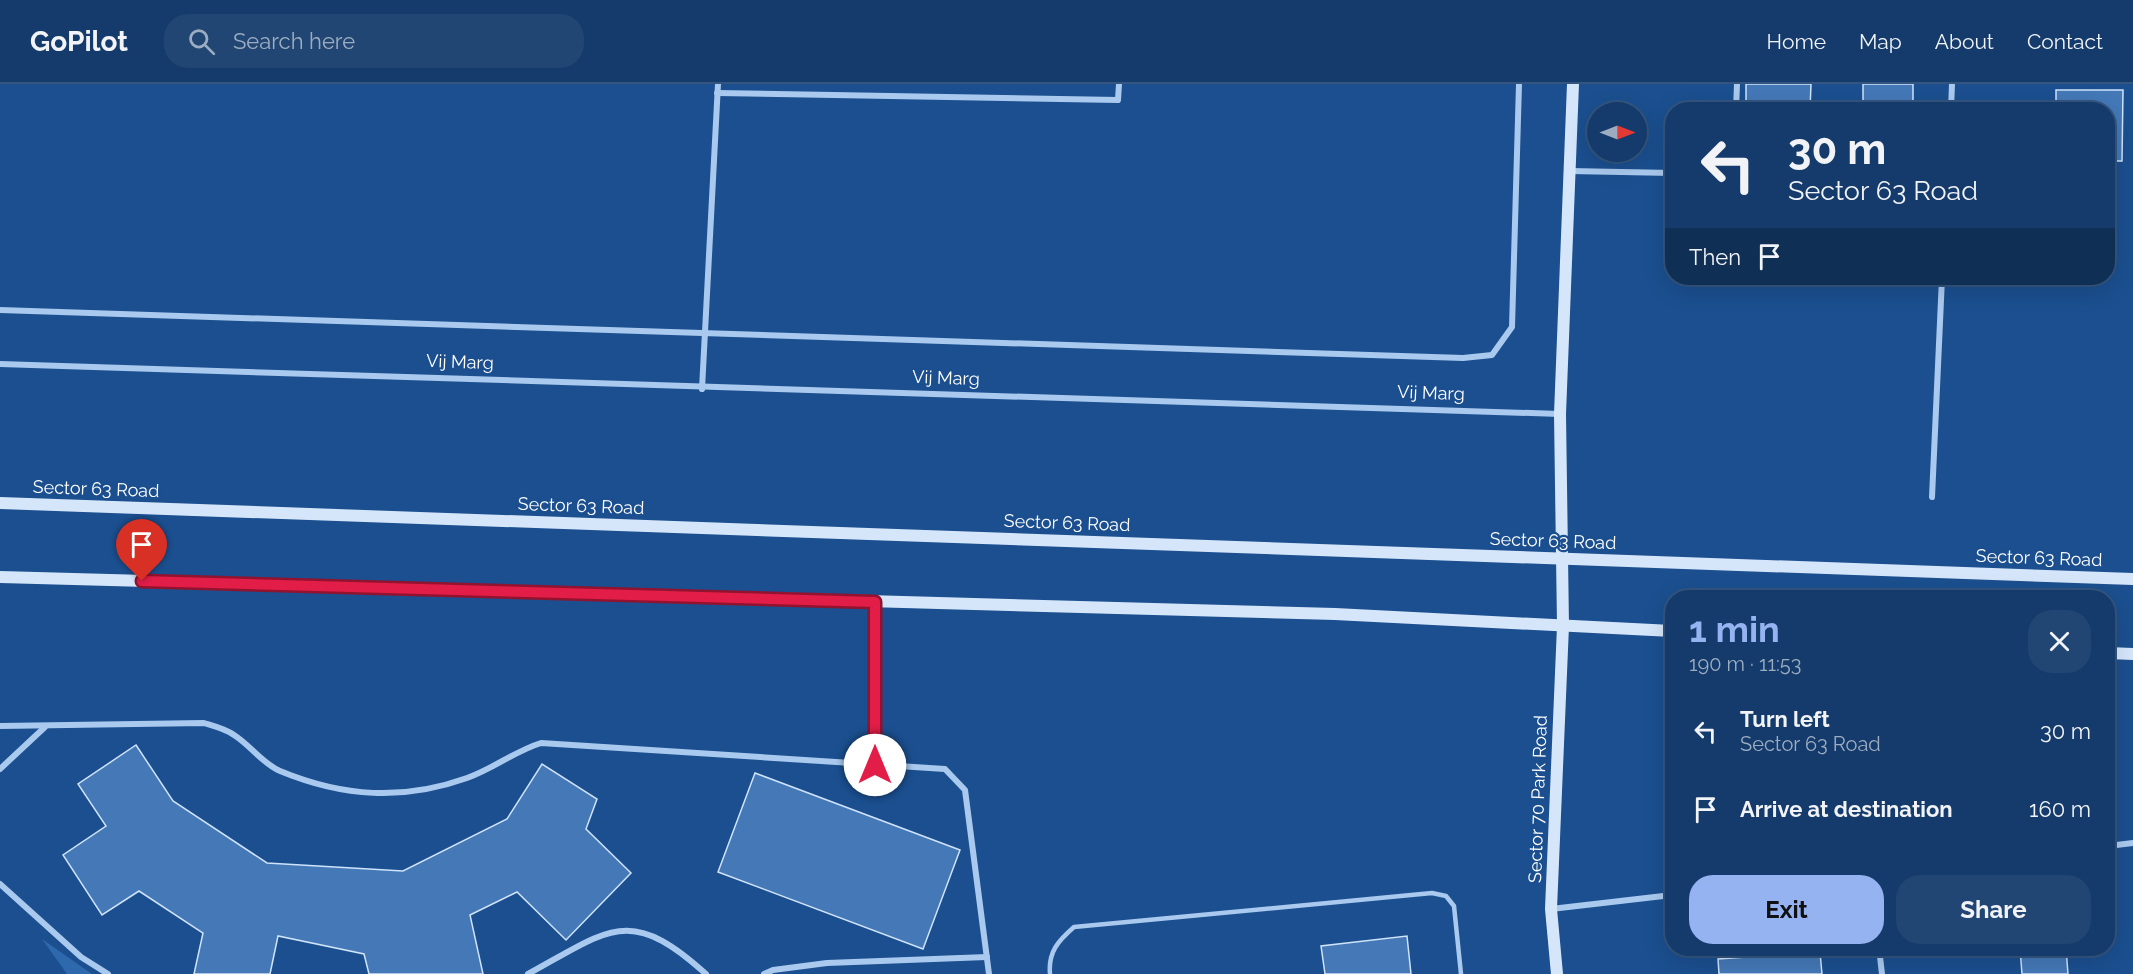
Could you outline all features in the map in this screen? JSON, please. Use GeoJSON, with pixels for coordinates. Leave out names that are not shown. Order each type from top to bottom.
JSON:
{"type":"FeatureCollection","features":[{"type":"Feature","properties":{"kind":"street"},"geometry":{"type":"LineString","coordinates":[[702,388],[718,84]]}},
{"type":"Feature","properties":{"kind":"street"},"geometry":{"type":"LineString","coordinates":[[717,93],[1118,100],[1119,84]]}},
{"type":"Feature","properties":{"kind":"street"},"geometry":{"type":"LineString","coordinates":[[0,310],[704,331],[1451,358],[1492,355],[1512,327],[1519,84]]}},
{"type":"Feature","properties":{"kind":"street"},"geometry":{"type":"LineString","coordinates":[[1560,414],[1573,84]]}},
{"type":"Feature","properties":{"kind":"street"},"geometry":{"type":"LineString","coordinates":[[1736,102],[1737,84]]}},
{"type":"Feature","properties":{"kind":"street"},"geometry":{"type":"LineString","coordinates":[[1951,102],[1952,84]]}},
{"type":"Feature","properties":{"kind":"street"},"geometry":{"type":"LineString","coordinates":[[1570,171],[1665,173]]}},
{"type":"Feature","properties":{"kind":"street"},"geometry":{"type":"LineString","coordinates":[[1932,497],[1942,285]]}},
{"type":"Feature","properties":{"kind":"street","name":"Vij Marg"},"geometry":{"type":"LineString","coordinates":[[0,364],[1560,414]]}},
{"type":"Feature","properties":{"kind":"street","name":"Sector 70 Park Road"},"geometry":{"type":"LineString","coordinates":[[1557,974],[1551,909],[1563,626],[1560,414]]}},
{"type":"Feature","properties":{"kind":"street","name":"Sector 63 Road"},"geometry":{"type":"LineString","coordinates":[[0,503],[2133,579]]}},
{"type":"Feature","properties":{"kind":"street"},"geometry":{"type":"LineString","coordinates":[[0,577],[1335,614],[1665,631]]}},
{"type":"Feature","properties":{"kind":"street"},"geometry":{"type":"LineString","coordinates":[[875,602],[875,765]]}},
{"type":"Feature","properties":{"kind":"street"},"geometry":{"type":"LineString","coordinates":[[2115,653],[2133,654]]}},
{"type":"Feature","properties":{"kind":"street"},"geometry":{"type":"LineString","coordinates":[[0,726],[204,723],[232,733],[277,770],[286,774],[324,788],[394,795],[426,790],[469,777],[522,749],[541,743],[945,769],[965,790],[989,974]]}},
{"type":"Feature","properties":{"kind":"street"},"geometry":{"type":"LineString","coordinates":[[0,769],[45,726]]}},
{"type":"Feature","properties":{"kind":"street"},"geometry":{"type":"LineString","coordinates":[[2115,845],[2133,843]]}},
{"type":"Feature","properties":{"kind":"street"},"geometry":{"type":"LineString","coordinates":[[0,884],[81,957],[108,974]]}},
{"type":"Feature","properties":{"kind":"street"},"geometry":{"type":"LineString","coordinates":[[1551,909],[1665,896]]}},
{"type":"Feature","properties":{"kind":"street"},"geometry":{"type":"LineString","coordinates":[[528,974],[589,939],[616,930],[640,931],[663,939],[706,974]]}},
{"type":"Feature","properties":{"kind":"street"},"geometry":{"type":"LineString","coordinates":[[1880,956],[1882,974]]}},
{"type":"Feature","properties":{"kind":"street"},"geometry":{"type":"LineString","coordinates":[[764,974],[773,970],[827,963],[987,957]]}},
{"type":"Feature","properties":{"kind":"lane"},"geometry":{"type":"LineString","coordinates":[[1050,974],[1048,960],[1057,943],[1074,927],[1432,893],[1446,896],[1454,906],[1461,974]]}},
{"type":"Feature","properties":{"kind":"shaded area"},"geometry":{"type":"Polygon","coordinates":[[[42,939],[92,974],[67,974],[42,939]]]}},
{"type":"Feature","properties":{"kind":"building"},"geometry":{"type":"Polygon","coordinates":[[[1746,84],[1811,84],[1810,102],[1746,102],[1746,84]]]}},
{"type":"Feature","properties":{"kind":"building"},"geometry":{"type":"Polygon","coordinates":[[[1863,84],[1913,84],[1913,102],[1863,102],[1863,84]]]}},
{"type":"Feature","properties":{"kind":"building"},"geometry":{"type":"Polygon","coordinates":[[[2056,90],[2123,90],[2122,161],[2115,161],[2115,102],[2056,102],[2056,90]]]}},
{"type":"Feature","properties":{"kind":"building"},"geometry":{"type":"Polygon","coordinates":[[[136,745],[173,801],[267,863],[403,871],[507,819],[542,764],[597,799],[586,829],[631,873],[566,940],[517,892],[470,915],[483,974],[369,974],[364,954],[278,936],[270,974],[194,974],[203,933],[139,891],[102,915],[63,855],[106,826],[78,784],[136,745]]]}},
{"type":"Feature","properties":{"kind":"building"},"geometry":{"type":"Polygon","coordinates":[[[755,773],[960,850],[923,949],[718,872],[755,773]]]}},
{"type":"Feature","properties":{"kind":"building"},"geometry":{"type":"Polygon","coordinates":[[[1407,936],[1411,974],[1325,974],[1321,946],[1407,936]]]}},
{"type":"Feature","properties":{"kind":"building"},"geometry":{"type":"Polygon","coordinates":[[[1820,956],[1822,974],[1719,974],[1718,959],[1820,956]]]}},
{"type":"Feature","properties":{"kind":"building"},"geometry":{"type":"Polygon","coordinates":[[[2021,956],[2067,956],[2068,974],[2022,974],[2021,956]]]}},
{"type":"Feature","properties":{"kind":"route"},"geometry":{"type":"LineString","coordinates":[[142,581],[875,602],[875,765]]}}]}
